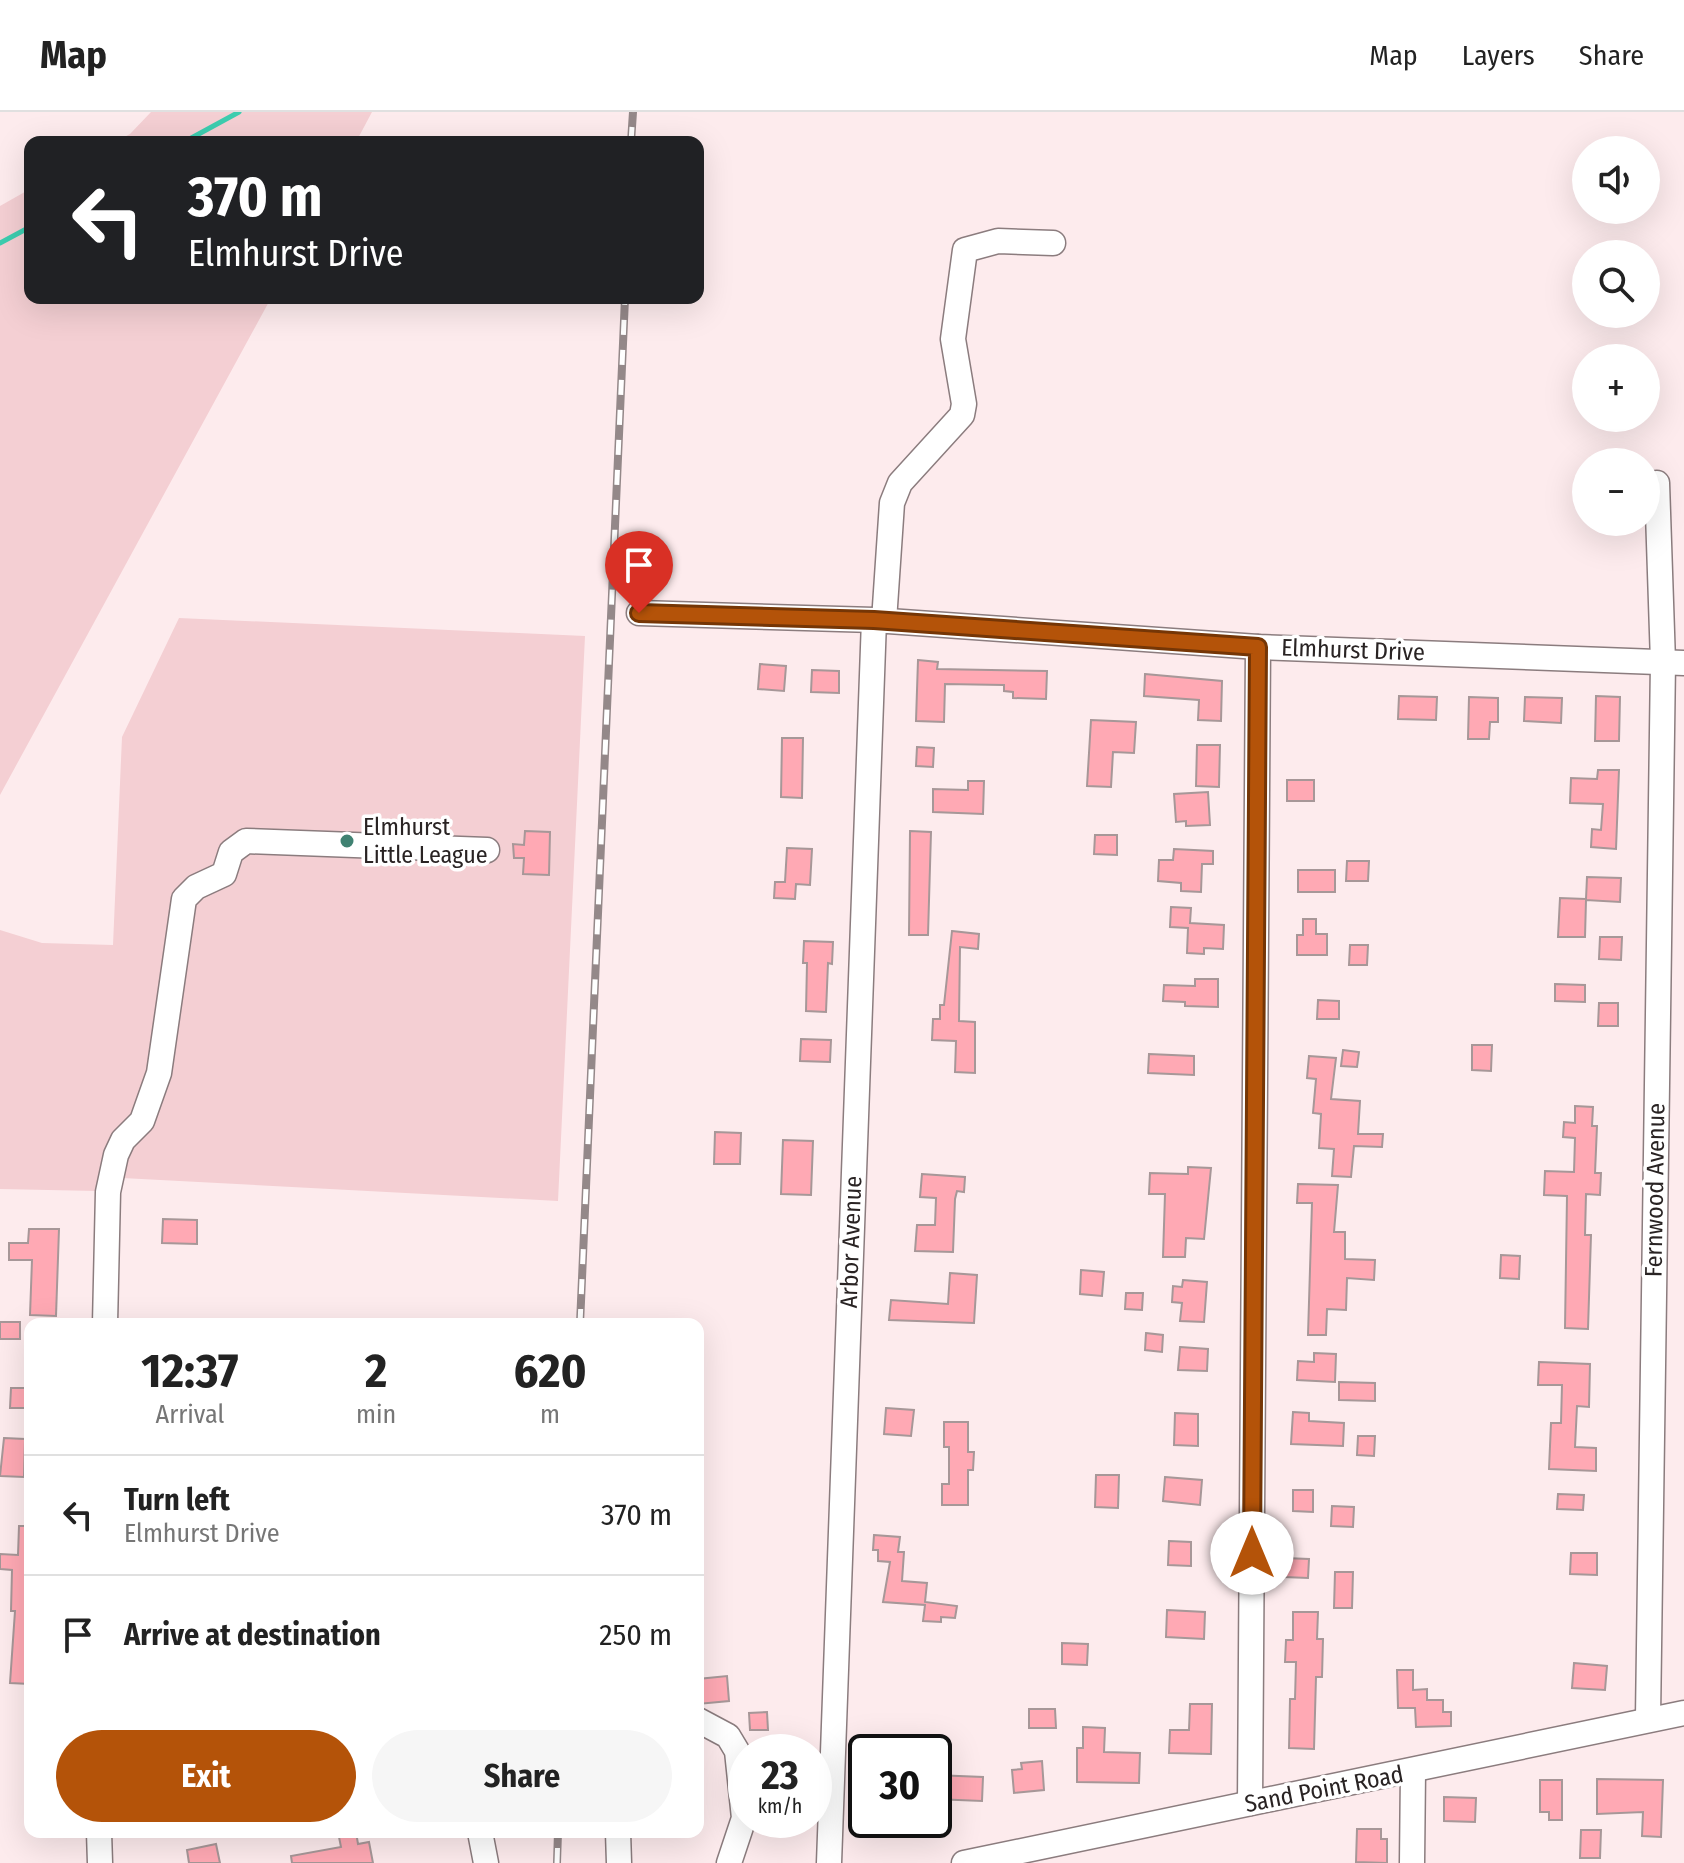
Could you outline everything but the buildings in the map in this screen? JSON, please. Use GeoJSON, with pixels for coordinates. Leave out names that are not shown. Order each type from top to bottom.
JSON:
{"type":"FeatureCollection","features":[{"type":"Feature","properties":{"kind":"street","name":"Arbor Avenue"},"geometry":{"type":"LineString","coordinates":[[829,1863],[879,620],[892,503],[900,483],[962,415],[964,404],[953,339],[965,250],[998,241],[1053,243]]}},
{"type":"Feature","properties":{"kind":"street","name":"Fernwood Avenue"},"geometry":{"type":"LineString","coordinates":[[1648,1718],[1673,662],[1660,517]]}},
{"type":"Feature","properties":{"kind":"street","name":"Elmhurst Drive"},"geometry":{"type":"LineString","coordinates":[[639,613],[879,620],[1258,647],[1673,662]]}},
{"type":"Feature","properties":{"kind":"street"},"geometry":{"type":"LineString","coordinates":[[1250,1803],[1258,647]]}},
{"type":"Feature","properties":{"kind":"street"},"geometry":{"type":"LineString","coordinates":[[105,1318],[108,1192],[116,1155],[123,1140],[142,1121],[159,1073],[184,899],[196,887],[224,874],[238,846],[261,839],[487,850]]}},
{"type":"Feature","properties":{"kind":"street","name":"Sand Point Road"},"geometry":{"type":"LineString","coordinates":[[964,1863],[1055,1854],[1250,1803],[1413,1771],[1648,1718],[1684,1713]]}},
{"type":"Feature","properties":{"kind":"street"},"geometry":{"type":"LineString","coordinates":[[704,1723],[728,1736],[737,1751],[744,1818],[729,1863]]}},
{"type":"Feature","properties":{"kind":"street"},"geometry":{"type":"LineString","coordinates":[[1412,1863],[1413,1771]]}},
{"type":"Feature","properties":{"kind":"street"},"geometry":{"type":"LineString","coordinates":[[99,1838],[100,1863]]}},
{"type":"Feature","properties":{"kind":"street"},"geometry":{"type":"LineString","coordinates":[[481,1838],[486,1863]]}},
{"type":"Feature","properties":{"kind":"street"},"geometry":{"type":"LineString","coordinates":[[618,1838],[619,1863]]}},
{"type":"Feature","properties":{"kind":"shaded area"},"geometry":{"type":"Polygon","coordinates":[[[151,112],[372,112],[359,136],[126,136],[151,112]]]}},
{"type":"Feature","properties":{"kind":"shaded area"},"geometry":{"type":"Polygon","coordinates":[[[24,192],[24,304],[268,304],[0,795],[0,206],[24,192]]]}},
{"type":"Feature","properties":{"kind":"shaded area","name":"Elmhurst Little League"},"geometry":{"type":"Polygon","coordinates":[[[179,618],[585,636],[558,1201],[103,1177],[97,1191],[0,1189],[0,930],[42,943],[113,945],[122,737],[179,618]]]}},
{"type":"Feature","properties":{"kind":"waterway"},"geometry":{"type":"LineString","coordinates":[[195,136],[239,112]]}},
{"type":"Feature","properties":{"kind":"waterway"},"geometry":{"type":"LineString","coordinates":[[0,243],[24,230]]}},
{"type":"Feature","properties":{"kind":"railway"},"geometry":{"type":"LineString","coordinates":[[631,136],[633,112]]}},
{"type":"Feature","properties":{"kind":"railway"},"geometry":{"type":"LineString","coordinates":[[580,1318],[625,304]]}},
{"type":"Feature","properties":{"kind":"railway"},"geometry":{"type":"LineString","coordinates":[[557,1863],[558,1838]]}},
{"type":"Feature","properties":{"kind":"place","name":"Elmhurst Little League"},"geometry":{"type":"Point","coordinates":[347,841]}},
{"type":"Feature","properties":{"kind":"route"},"geometry":{"type":"LineString","coordinates":[[639,613],[874,620],[1258,647],[1252,1553]]}}]}
